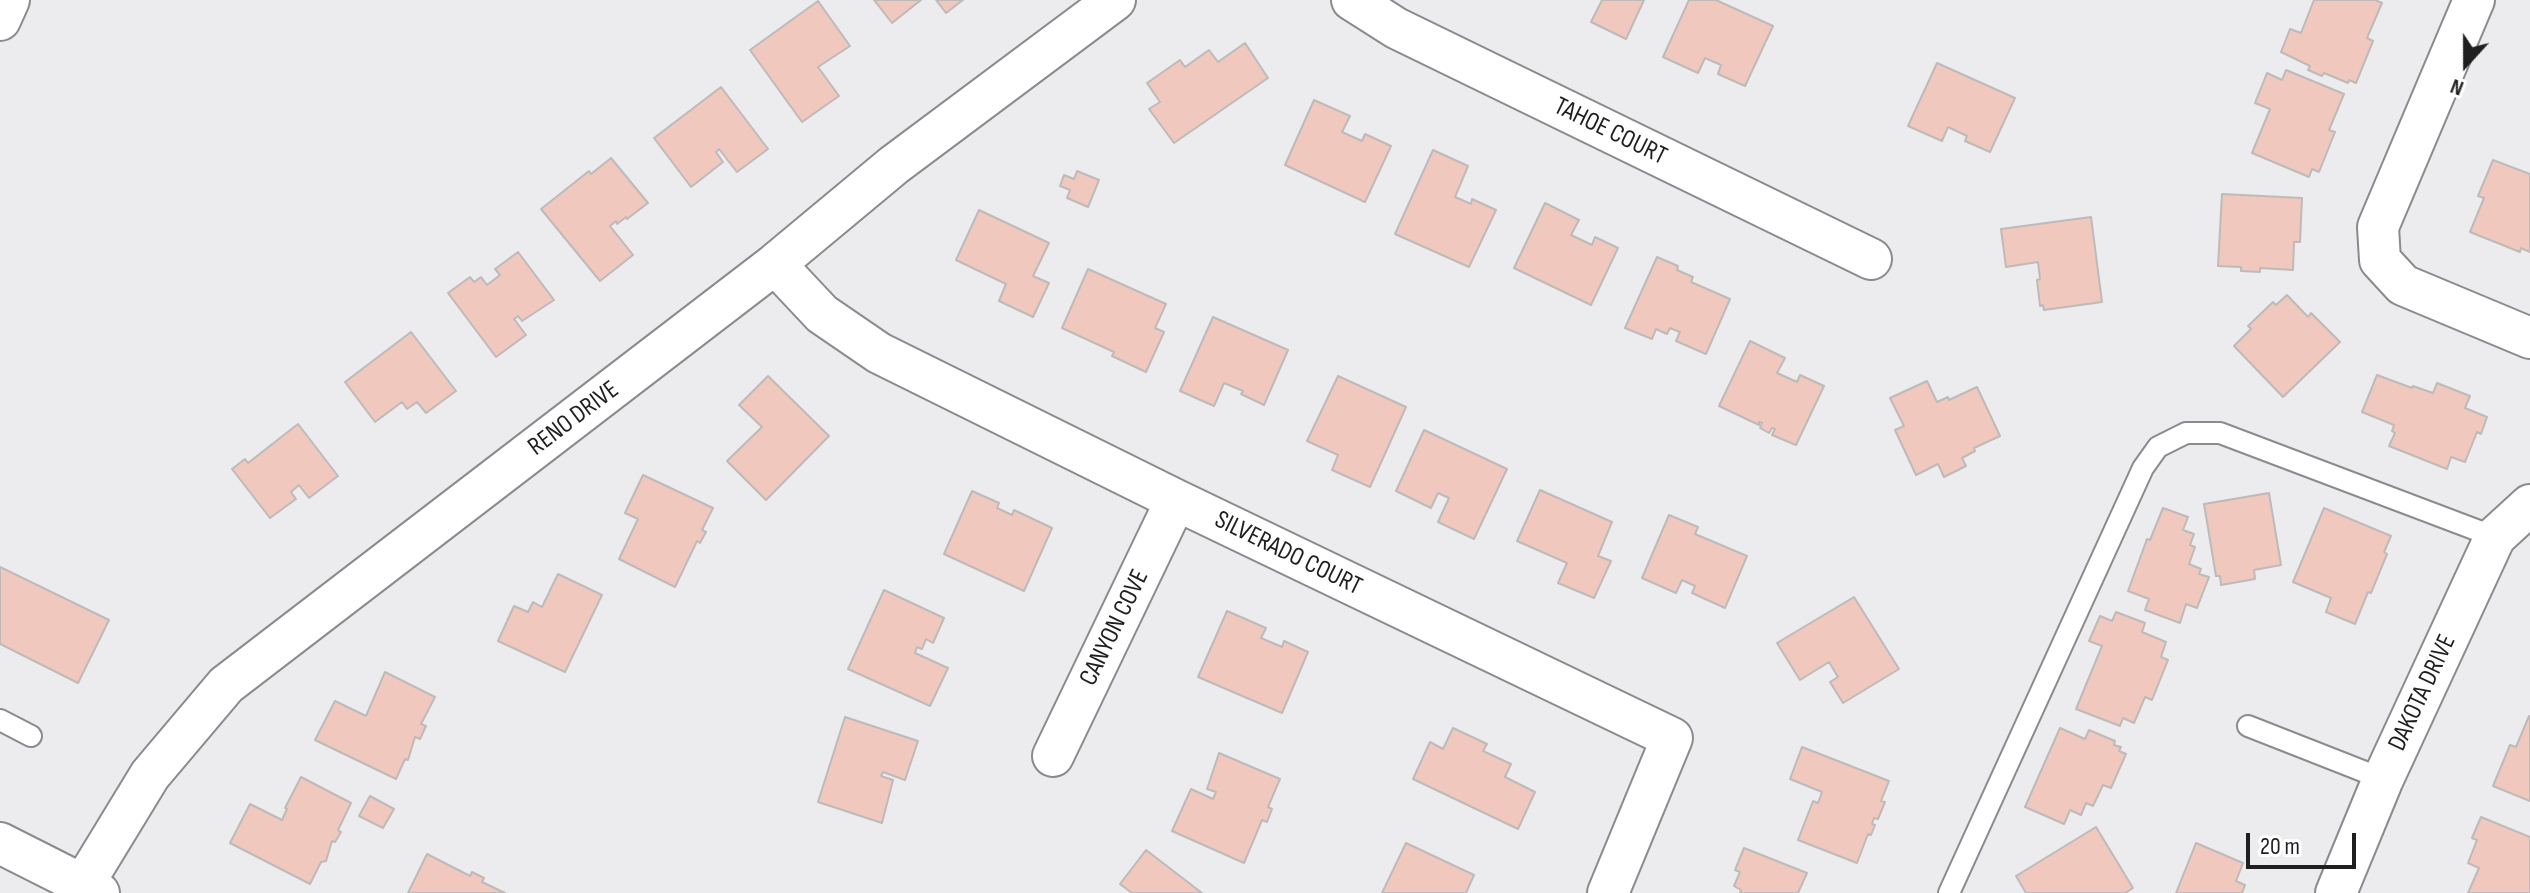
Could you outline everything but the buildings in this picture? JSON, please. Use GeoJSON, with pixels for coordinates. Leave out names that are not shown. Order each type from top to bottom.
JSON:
{"type":"FeatureCollection","features":[{"type":"Feature","properties":{"kind":"street"},"geometry":{"type":"LineString","coordinates":[[0,20],[9,0]]}},
{"type":"Feature","properties":{"kind":"street","name":"RENO DRIVE"},"geometry":{"type":"LineString","coordinates":[[91,889],[150,775],[226,685],[775,264],[894,165],[1115,0]]}},
{"type":"Feature","properties":{"kind":"street","name":"TAHOE COURT"},"geometry":{"type":"LineString","coordinates":[[1352,0],[1396,28],[1871,259]]}},
{"type":"Feature","properties":{"kind":"street"},"geometry":{"type":"LineString","coordinates":[[2474,0],[2378,227],[2380,260],[2403,285],[2530,338]]}},
{"type":"Feature","properties":{"kind":"street","name":"SILVERADO COURT"},"geometry":{"type":"LineString","coordinates":[[775,264],[822,314],[879,353],[1176,500],[1672,738],[1608,893]]}},
{"type":"Feature","properties":{"kind":"street","name":"CANYON COVE"},"geometry":{"type":"LineString","coordinates":[[1053,756],[1176,500]]}},
{"type":"Feature","properties":{"kind":"street","name":"DAKOTA DRIVE"},"geometry":{"type":"LineString","coordinates":[[2336,893],[2383,779],[2495,537],[2530,505]]}},
{"type":"Feature","properties":{"kind":"street"},"geometry":{"type":"LineString","coordinates":[[0,843],[91,889]]}},
{"type":"Feature","properties":{"kind":"lane"},"geometry":{"type":"LineString","coordinates":[[1949,893],[2143,468],[2158,447],[2186,433],[2220,433],[2495,537]]}},
{"type":"Feature","properties":{"kind":"lane"},"geometry":{"type":"LineString","coordinates":[[0,720],[31,736]]}},
{"type":"Feature","properties":{"kind":"lane"},"geometry":{"type":"LineString","coordinates":[[2248,726],[2383,779]]}}]}
